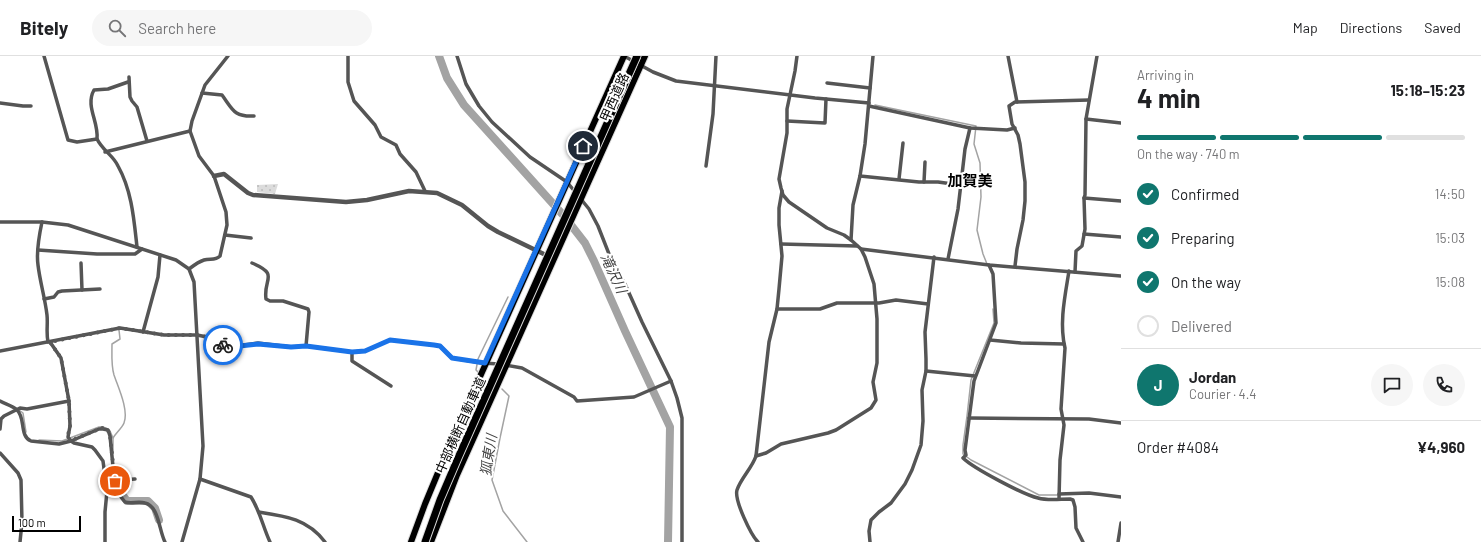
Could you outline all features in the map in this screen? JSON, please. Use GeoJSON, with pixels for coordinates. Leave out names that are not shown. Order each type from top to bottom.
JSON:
{"type":"FeatureCollection","features":[{"type":"Feature","properties":{"kind":"highway","name":"甲西道路"},"geometry":{"type":"LineString","coordinates":[[411,542],[438,471],[484,363],[624,56]]}},
{"type":"Feature","properties":{"kind":"highway","name":"中部横断自動車道"},"geometry":{"type":"LineString","coordinates":[[425,542],[440,500],[458,458],[637,56]]}},
{"type":"Feature","properties":{"kind":"highway","name":"甲西道路"},"geometry":{"type":"LineString","coordinates":[[431,542],[457,475],[645,56]]}},
{"type":"Feature","properties":{"kind":"street"},"geometry":{"type":"LineString","coordinates":[[44,56],[68,140],[76,142],[97,139]]}},
{"type":"Feature","properties":{"kind":"street"},"geometry":{"type":"LineString","coordinates":[[189,270],[202,260],[217,259],[220,256],[225,235],[227,216],[214,176],[199,156],[190,131],[202,93],[209,79],[228,56]]}},
{"type":"Feature","properties":{"kind":"street"},"geometry":{"type":"LineString","coordinates":[[348,56],[348,82],[354,101],[375,125],[381,137],[396,145],[400,154],[416,172],[425,191]]}},
{"type":"Feature","properties":{"kind":"street"},"geometry":{"type":"LineString","coordinates":[[457,56],[466,84],[479,106],[492,122],[530,157],[567,182],[589,209],[598,226],[611,259],[625,284],[671,381],[678,398],[682,424],[682,542]]}},
{"type":"Feature","properties":{"kind":"street"},"geometry":{"type":"LineString","coordinates":[[624,56],[653,72],[676,81],[869,104],[972,128],[1007,130],[1014,128]]}},
{"type":"Feature","properties":{"kind":"street"},"geometry":{"type":"LineString","coordinates":[[706,166],[713,114],[716,56]]}},
{"type":"Feature","properties":{"kind":"street"},"geometry":{"type":"LineString","coordinates":[[756,456],[766,453],[781,444],[836,430],[874,405],[876,400],[873,382],[876,368],[878,338],[876,303],[874,284],[865,257],[851,240],[844,235],[827,228],[801,211],[789,202],[782,192],[780,179],[787,133],[790,95],[797,56]]}},
{"type":"Feature","properties":{"kind":"street"},"geometry":{"type":"LineString","coordinates":[[851,240],[853,206],[860,176],[873,56]]}},
{"type":"Feature","properties":{"kind":"street"},"geometry":{"type":"LineString","coordinates":[[1008,56],[1017,102]]}},
{"type":"Feature","properties":{"kind":"street"},"geometry":{"type":"LineString","coordinates":[[1075,272],[1076,251],[1082,246],[1084,234],[1086,119],[1097,56]]}},
{"type":"Feature","properties":{"kind":"street"},"geometry":{"type":"LineString","coordinates":[[129,77],[128,82],[130,97],[132,102],[137,107],[147,141]]}},
{"type":"Feature","properties":{"kind":"street"},"geometry":{"type":"LineString","coordinates":[[128,82],[108,89],[94,90],[90,96],[92,114],[98,135],[97,139],[105,152],[114,158],[118,165],[132,203],[137,247]]}},
{"type":"Feature","properties":{"kind":"street"},"geometry":{"type":"LineString","coordinates":[[827,84],[870,88]]}},
{"type":"Feature","properties":{"kind":"street"},"geometry":{"type":"LineString","coordinates":[[202,93],[222,95],[239,115],[244,117],[254,116]]}},
{"type":"Feature","properties":{"kind":"street"},"geometry":{"type":"LineString","coordinates":[[787,121],[825,123],[826,99]]}},
{"type":"Feature","properties":{"kind":"street"},"geometry":{"type":"LineString","coordinates":[[1015,266],[1026,200],[1026,182],[1018,135],[1014,128],[1009,106],[1012,103],[1017,102],[1089,100]]}},
{"type":"Feature","properties":{"kind":"street"},"geometry":{"type":"LineString","coordinates":[[0,103],[31,106]]}},
{"type":"Feature","properties":{"kind":"street"},"geometry":{"type":"LineString","coordinates":[[1086,119],[1121,122]]}},
{"type":"Feature","properties":{"kind":"street"},"geometry":{"type":"LineString","coordinates":[[948,259],[958,209],[964,149],[972,128]]}},
{"type":"Feature","properties":{"kind":"street"},"geometry":{"type":"LineString","coordinates":[[105,152],[190,131]]}},
{"type":"Feature","properties":{"kind":"street"},"geometry":{"type":"LineString","coordinates":[[899,179],[903,143]]}},
{"type":"Feature","properties":{"kind":"street"},"geometry":{"type":"LineString","coordinates":[[924,182],[925,162]]}},
{"type":"Feature","properties":{"kind":"street"},"geometry":{"type":"LineString","coordinates":[[214,176],[224,174],[248,193],[253,195],[333,202],[367,200],[409,191],[437,193],[454,200],[498,232],[554,259]]}},
{"type":"Feature","properties":{"kind":"street"},"geometry":{"type":"LineString","coordinates":[[860,176],[960,185]]}},
{"type":"Feature","properties":{"kind":"street"},"geometry":{"type":"LineString","coordinates":[[758,542],[751,532],[739,503],[737,490],[751,468],[756,456],[769,342],[777,309],[782,256],[779,225],[780,196],[782,192]]}},
{"type":"Feature","properties":{"kind":"street"},"geometry":{"type":"LineString","coordinates":[[1084,198],[1121,200]]}},
{"type":"Feature","properties":{"kind":"street"},"geometry":{"type":"LineString","coordinates":[[0,222],[42,222],[68,225],[176,260],[189,270],[194,282],[203,446],[200,479],[182,542]]}},
{"type":"Feature","properties":{"kind":"street"},"geometry":{"type":"LineString","coordinates":[[42,222],[38,250],[38,264],[47,315],[46,331],[49,342],[61,358],[69,401],[70,440]]}},
{"type":"Feature","properties":{"kind":"street"},"geometry":{"type":"LineString","coordinates":[[1084,234],[1121,237]]}},
{"type":"Feature","properties":{"kind":"street"},"geometry":{"type":"LineString","coordinates":[[225,235],[251,238]]}},
{"type":"Feature","properties":{"kind":"street"},"geometry":{"type":"LineString","coordinates":[[781,244],[859,248],[987,264],[1121,276]]}},
{"type":"Feature","properties":{"kind":"street"},"geometry":{"type":"LineString","coordinates":[[38,250],[97,254],[135,254],[142,249]]}},
{"type":"Feature","properties":{"kind":"street"},"geometry":{"type":"LineString","coordinates":[[143,332],[158,277],[160,255]]}},
{"type":"Feature","properties":{"kind":"street"},"geometry":{"type":"LineString","coordinates":[[870,542],[868,531],[872,520],[879,512],[892,503],[905,484],[918,456],[923,434],[922,390],[926,371],[925,332],[934,257]]}},
{"type":"Feature","properties":{"kind":"street"},"geometry":{"type":"LineString","coordinates":[[81,263],[82,290]]}},
{"type":"Feature","properties":{"kind":"street"},"geometry":{"type":"LineString","coordinates":[[252,263],[264,268],[268,272],[269,276],[266,299],[270,301],[283,301],[308,309],[306,346]]}},
{"type":"Feature","properties":{"kind":"street"},"geometry":{"type":"LineString","coordinates":[[987,264],[994,274],[995,328],[973,376],[964,460],[1030,496],[1040,499],[1089,493],[1121,497]]}},
{"type":"Feature","properties":{"kind":"street"},"geometry":{"type":"LineString","coordinates":[[1059,496],[1060,460],[1064,425],[1061,409],[1065,348],[1062,328],[1068,271]]}},
{"type":"Feature","properties":{"kind":"street"},"geometry":{"type":"LineString","coordinates":[[44,299],[54,297],[58,292],[100,289]]}},
{"type":"Feature","properties":{"kind":"street"},"geometry":{"type":"LineString","coordinates":[[777,309],[820,309],[828,307],[832,304],[843,302],[876,303],[896,300],[928,304]]}},
{"type":"Feature","properties":{"kind":"street"},"geometry":{"type":"LineString","coordinates":[[0,351],[120,328],[164,335],[196,335],[212,338],[230,347],[258,344],[291,347],[306,346],[352,352],[365,351],[390,340],[394,340],[440,346],[452,358],[522,368],[577,401],[634,397],[671,381]]}},
{"type":"Feature","properties":{"kind":"street"},"geometry":{"type":"LineString","coordinates":[[990,340],[1021,343],[1064,344]]}},
{"type":"Feature","properties":{"kind":"street"},"geometry":{"type":"LineString","coordinates":[[352,352],[352,361],[391,386]]}},
{"type":"Feature","properties":{"kind":"street"},"geometry":{"type":"LineString","coordinates":[[926,371],[973,376]]}},
{"type":"Feature","properties":{"kind":"street"},"geometry":{"type":"LineString","coordinates":[[0,401],[18,409],[27,409],[69,401]]}},
{"type":"Feature","properties":{"kind":"street"},"geometry":{"type":"LineString","coordinates":[[0,429],[1,419],[18,409]]}},
{"type":"Feature","properties":{"kind":"street"},"geometry":{"type":"LineString","coordinates":[[18,409],[21,414],[24,434],[28,440],[59,444],[102,428],[108,430],[110,436],[114,481],[117,492],[125,502],[141,502],[150,506],[155,513],[165,542]]}},
{"type":"Feature","properties":{"kind":"street"},"geometry":{"type":"LineString","coordinates":[[969,418],[1063,418],[1089,419],[1121,423]]}},
{"type":"Feature","properties":{"kind":"street"},"geometry":{"type":"LineString","coordinates":[[70,440],[84,446],[92,447],[96,450],[103,461],[107,491],[105,542]]}},
{"type":"Feature","properties":{"kind":"street"},"geometry":{"type":"LineString","coordinates":[[0,453],[18,473],[21,480],[22,522],[20,542]]}},
{"type":"Feature","properties":{"kind":"street"},"geometry":{"type":"LineString","coordinates":[[106,484],[114,481],[135,479]]}},
{"type":"Feature","properties":{"kind":"street"},"geometry":{"type":"LineString","coordinates":[[200,479],[251,497],[259,512],[270,542]]}},
{"type":"Feature","properties":{"kind":"street"},"geometry":{"type":"LineString","coordinates":[[1059,496],[1073,500],[1076,507],[1076,528],[1083,542]]}},
{"type":"Feature","properties":{"kind":"street"},"geometry":{"type":"LineString","coordinates":[[259,512],[297,519],[321,536],[325,542]]}},
{"type":"Feature","properties":{"kind":"street"},"geometry":{"type":"LineString","coordinates":[[1118,542],[1121,523]]}},
{"type":"Feature","properties":{"kind":"shaded area"},"geometry":{"type":"Polygon","coordinates":[[[278,184],[275,194],[257,192],[257,185],[278,184]]]}},
{"type":"Feature","properties":{"kind":"waterway","name":"滝沢川"},"geometry":{"type":"LineString","coordinates":[[439,56],[447,78],[464,105],[564,216],[585,243],[594,261],[670,427],[668,542]]}},
{"type":"Feature","properties":{"kind":"waterway"},"geometry":{"type":"LineString","coordinates":[[875,105],[976,126],[974,144],[980,163],[981,197],[977,230],[987,264]]}},
{"type":"Feature","properties":{"kind":"waterway","name":"狐東川"},"geometry":{"type":"LineString","coordinates":[[478,372],[476,370],[478,359],[508,297]]}},
{"type":"Feature","properties":{"kind":"waterway"},"geometry":{"type":"LineString","coordinates":[[993,309],[994,323],[971,380],[963,454],[971,460],[1039,495],[1058,495]]}},
{"type":"Feature","properties":{"kind":"waterway"},"geometry":{"type":"LineString","coordinates":[[113,438],[123,425],[125,418],[124,405],[114,375],[112,363],[112,344],[120,339],[119,330]]}},
{"type":"Feature","properties":{"kind":"waterway","name":"狐東川"},"geometry":{"type":"LineString","coordinates":[[502,389],[509,396],[492,480],[503,511],[527,542]]}},
{"type":"Feature","properties":{"kind":"waterway"},"geometry":{"type":"LineString","coordinates":[[19,410],[23,413],[26,432]]}},
{"type":"Feature","properties":{"kind":"waterway"},"geometry":{"type":"LineString","coordinates":[[39,440],[62,441],[99,427],[108,429]]}},
{"type":"Feature","properties":{"kind":"waterway"},"geometry":{"type":"LineString","coordinates":[[110,431],[113,438],[113,453]]}},
{"type":"Feature","properties":{"kind":"waterway"},"geometry":{"type":"LineString","coordinates":[[115,472],[118,488],[127,501],[148,501],[155,508],[159,520]]}},
{"type":"Feature","properties":{"kind":"way so far"},"geometry":{"type":"LineString","coordinates":[[115,481],[108,430],[102,428],[70,441],[68,437],[70,426],[69,401],[61,358],[50,342],[120,328],[164,335],[196,335],[212,338],[223,345]]}},
{"type":"Feature","properties":{"kind":"district","name":"加賀美"},"geometry":{"type":"Point","coordinates":[970,180]}},
{"type":"Feature","properties":{"kind":"route"},"geometry":{"type":"LineString","coordinates":[[223,345],[230,347],[270,344],[291,347],[306,346],[358,352],[365,351],[390,340],[394,340],[440,346],[452,358],[485,363],[583,146]]}}]}
